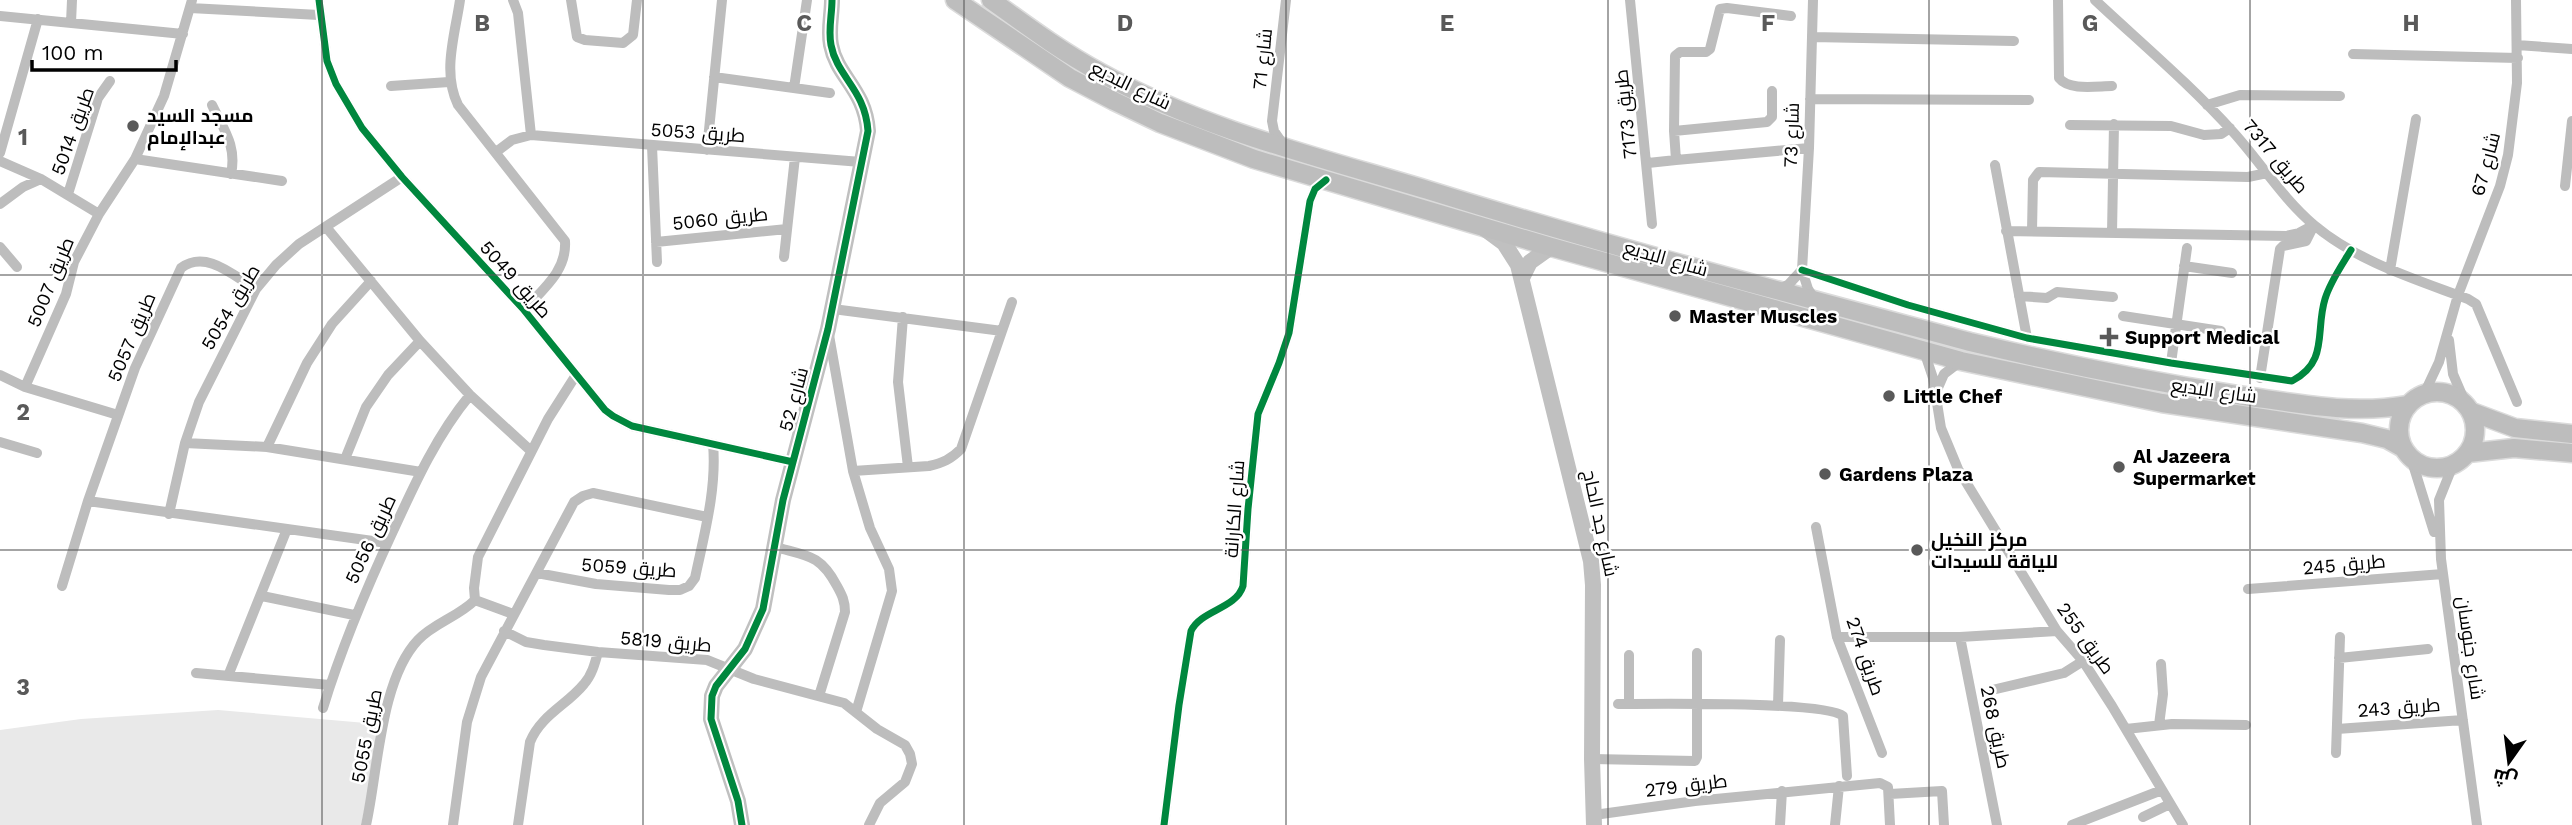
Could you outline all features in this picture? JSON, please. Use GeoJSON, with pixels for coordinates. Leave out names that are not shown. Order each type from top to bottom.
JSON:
{"type":"FeatureCollection","features":[{"type":"Feature","properties":{"kind":"main road","name":"شارع البديع"},"geometry":{"type":"LineString","coordinates":[[955,0],[1070,78],[1114,102],[1206,142],[1300,173],[1551,247],[1961,361],[2162,403],[2362,433],[2386,439],[2407,453]]}},
{"type":"Feature","properties":{"kind":"main road","name":"شارع البديع"},"geometry":{"type":"LineString","coordinates":[[991,0],[1069,55],[1170,106],[1285,147],[1551,228],[1970,342],[2106,372],[2339,409],[2373,410],[2407,405]]}},
{"type":"Feature","properties":{"kind":"main road"},"geometry":{"type":"LineString","coordinates":[[2468,407],[2476,433],[2468,453],[2453,465],[2439,468],[2425,466],[2407,453],[2399,434],[2400,419],[2407,405],[2424,394],[2445,392],[2501,425],[2572,434]]}},
{"type":"Feature","properties":{"kind":"main road"},"geometry":{"type":"LineString","coordinates":[[2468,453],[2514,448],[2572,453]]}},
{"type":"Feature","properties":{"kind":"street"},"geometry":{"type":"LineString","coordinates":[[71,23],[72,0]]}},
{"type":"Feature","properties":{"kind":"street","name":"طريق 5049"},"geometry":{"type":"LineString","coordinates":[[318,0],[327,61],[335,84],[362,128],[402,177],[524,310],[605,410],[623,422],[793,462]]}},
{"type":"Feature","properties":{"kind":"street"},"geometry":{"type":"LineString","coordinates":[[460,0],[449,82],[458,105],[565,241],[566,253],[562,265],[524,310]]}},
{"type":"Feature","properties":{"kind":"street"},"geometry":{"type":"LineString","coordinates":[[496,152],[512,141],[531,135],[518,13],[513,0]]}},
{"type":"Feature","properties":{"kind":"street"},"geometry":{"type":"LineString","coordinates":[[571,0],[577,37],[617,43],[629,40],[633,35],[637,0]]}},
{"type":"Feature","properties":{"kind":"street"},"geometry":{"type":"LineString","coordinates":[[706,150],[722,0]]}},
{"type":"Feature","properties":{"kind":"street"},"geometry":{"type":"LineString","coordinates":[[794,88],[807,0]]}},
{"type":"Feature","properties":{"kind":"street","name":"شارع 52"},"geometry":{"type":"LineString","coordinates":[[741,825],[738,801],[710,719],[712,696],[716,686],[746,649],[764,609],[793,462],[828,329],[868,131],[863,102],[834,54],[830,35],[832,7],[841,0]]}},
{"type":"Feature","properties":{"kind":"street","name":"شارع 71"},"geometry":{"type":"LineString","coordinates":[[1272,121],[1286,0]]}},
{"type":"Feature","properties":{"kind":"street","name":"طريق 7173"},"geometry":{"type":"LineString","coordinates":[[1630,0],[1652,225]]}},
{"type":"Feature","properties":{"kind":"street","name":"شارع 73"},"geometry":{"type":"LineString","coordinates":[[1813,0],[1802,270],[1815,300]]}},
{"type":"Feature","properties":{"kind":"street"},"geometry":{"type":"LineString","coordinates":[[2058,0],[2059,78],[2068,85],[2112,86]]}},
{"type":"Feature","properties":{"kind":"street","name":"طريق 7317"},"geometry":{"type":"LineString","coordinates":[[2095,0],[2230,128],[2287,198],[2314,225],[2351,250],[2390,270],[2458,295]]}},
{"type":"Feature","properties":{"kind":"street","name":"شارع 67"},"geometry":{"type":"LineString","coordinates":[[2424,394],[2440,362],[2458,295],[2500,186],[2508,155],[2516,102],[2516,0]]}},
{"type":"Feature","properties":{"kind":"street"},"geometry":{"type":"LineString","coordinates":[[191,4],[261,6],[319,15]]}},
{"type":"Feature","properties":{"kind":"street","name":"طريق 5007"},"geometry":{"type":"LineString","coordinates":[[25,387],[66,294],[74,262],[99,214],[135,159],[164,96],[191,4]]}},
{"type":"Feature","properties":{"kind":"street"},"geometry":{"type":"LineString","coordinates":[[1676,160],[1675,56],[1680,52],[1706,52],[1710,49],[1720,9],[1791,16]]}},
{"type":"Feature","properties":{"kind":"street"},"geometry":{"type":"LineString","coordinates":[[0,16],[183,34]]}},
{"type":"Feature","properties":{"kind":"street"},"geometry":{"type":"LineString","coordinates":[[0,153],[3,132],[38,19]]}},
{"type":"Feature","properties":{"kind":"street"},"geometry":{"type":"LineString","coordinates":[[1812,37],[2014,41]]}},
{"type":"Feature","properties":{"kind":"street"},"geometry":{"type":"LineString","coordinates":[[2517,45],[2572,49]]}},
{"type":"Feature","properties":{"kind":"street"},"geometry":{"type":"LineString","coordinates":[[2353,54],[2518,58]]}},
{"type":"Feature","properties":{"kind":"street"},"geometry":{"type":"LineString","coordinates":[[714,77],[830,93]]}},
{"type":"Feature","properties":{"kind":"street","name":"طريق 5014"},"geometry":{"type":"LineString","coordinates":[[68,194],[98,98],[110,81]]}},
{"type":"Feature","properties":{"kind":"street"},"geometry":{"type":"LineString","coordinates":[[391,86],[449,82]]}},
{"type":"Feature","properties":{"kind":"street"},"geometry":{"type":"LineString","coordinates":[[1674,131],[1767,122],[1772,117],[1773,91]]}},
{"type":"Feature","properties":{"kind":"street"},"geometry":{"type":"LineString","coordinates":[[2207,105],[2240,95],[2340,96]]}},
{"type":"Feature","properties":{"kind":"street"},"geometry":{"type":"LineString","coordinates":[[1810,99],[2029,100]]}},
{"type":"Feature","properties":{"kind":"street"},"geometry":{"type":"LineString","coordinates":[[212,105],[232,145],[235,157],[232,174]]}},
{"type":"Feature","properties":{"kind":"street"},"geometry":{"type":"LineString","coordinates":[[2390,270],[2416,119]]}},
{"type":"Feature","properties":{"kind":"street"},"geometry":{"type":"LineString","coordinates":[[1249,135],[1266,128],[1272,121]]}},
{"type":"Feature","properties":{"kind":"street"},"geometry":{"type":"LineString","coordinates":[[1272,121],[1285,147]]}},
{"type":"Feature","properties":{"kind":"street"},"geometry":{"type":"LineString","coordinates":[[2565,186],[2572,121]]}},
{"type":"Feature","properties":{"kind":"street"},"geometry":{"type":"LineString","coordinates":[[2112,233],[2114,124]]}},
{"type":"Feature","properties":{"kind":"street"},"geometry":{"type":"LineString","coordinates":[[2070,125],[2171,125],[2204,135],[2221,134],[2230,128]]}},
{"type":"Feature","properties":{"kind":"street","name":"طريق 5053"},"geometry":{"type":"LineString","coordinates":[[531,135],[861,162]]}},
{"type":"Feature","properties":{"kind":"street","name":"طريق 5060"},"geometry":{"type":"LineString","coordinates":[[652,146],[657,262]]}},
{"type":"Feature","properties":{"kind":"street"},"geometry":{"type":"LineString","coordinates":[[1648,163],[1809,148]]}},
{"type":"Feature","properties":{"kind":"street","name":"طريق 5060"},"geometry":{"type":"LineString","coordinates":[[784,257],[795,157]]}},
{"type":"Feature","properties":{"kind":"street"},"geometry":{"type":"LineString","coordinates":[[135,159],[282,181]]}},
{"type":"Feature","properties":{"kind":"street"},"geometry":{"type":"LineString","coordinates":[[0,161],[41,179],[99,214]]}},
{"type":"Feature","properties":{"kind":"street"},"geometry":{"type":"LineString","coordinates":[[1995,165],[2027,338]]}},
{"type":"Feature","properties":{"kind":"street"},"geometry":{"type":"LineString","coordinates":[[2032,231],[2035,174],[2042,172],[2248,177],[2267,173]]}},
{"type":"Feature","properties":{"kind":"street","name":"شارع الكارانة"},"geometry":{"type":"LineString","coordinates":[[1300,173],[1308,186],[1310,201]]}},
{"type":"Feature","properties":{"kind":"street","name":"طريق 5054"},"geometry":{"type":"LineString","coordinates":[[169,513],[185,443],[199,402],[256,289],[292,251],[402,177]]}},
{"type":"Feature","properties":{"kind":"street"},"geometry":{"type":"LineString","coordinates":[[0,204],[23,187],[41,179]]}},
{"type":"Feature","properties":{"kind":"street","name":"شارع الكارانة"},"geometry":{"type":"LineString","coordinates":[[1164,825],[1178,705],[1191,631],[1197,622],[1238,597],[1243,586],[1258,414],[1286,343],[1310,201],[1315,189],[1326,180]]}},
{"type":"Feature","properties":{"kind":"street"},"geometry":{"type":"LineString","coordinates":[[2006,231],[2286,236],[2314,225]]}},
{"type":"Feature","properties":{"kind":"street"},"geometry":{"type":"LineString","coordinates":[[2260,377],[2280,249],[2306,241],[2314,225]]}},
{"type":"Feature","properties":{"kind":"street"},"geometry":{"type":"LineString","coordinates":[[326,227],[420,341],[470,395],[531,451]]}},
{"type":"Feature","properties":{"kind":"street","name":"شارع جد الحاج"},"geometry":{"type":"LineString","coordinates":[[1483,227],[1504,243],[1512,254],[1521,278],[1591,562],[1594,820]]}},
{"type":"Feature","properties":{"kind":"street","name":"طريق 5060"},"geometry":{"type":"LineString","coordinates":[[656,242],[787,229]]}},
{"type":"Feature","properties":{"kind":"street"},"geometry":{"type":"LineString","coordinates":[[0,247],[17,267]]}},
{"type":"Feature","properties":{"kind":"street"},"geometry":{"type":"LineString","coordinates":[[1521,278],[1530,262],[1551,247]]}},
{"type":"Feature","properties":{"kind":"street"},"geometry":{"type":"LineString","coordinates":[[2171,363],[2187,248]]}},
{"type":"Feature","properties":{"kind":"street"},"geometry":{"type":"LineString","coordinates":[[1779,290],[1794,280],[1802,270],[1908,305],[2027,338],[2292,381],[2311,367],[2321,338],[2326,293],[2351,250]]}},
{"type":"Feature","properties":{"kind":"street","name":"طريق 5057"},"geometry":{"type":"LineString","coordinates":[[62,586],[88,501],[135,368],[181,268],[188,262],[208,261],[256,289]]}},
{"type":"Feature","properties":{"kind":"street"},"geometry":{"type":"LineString","coordinates":[[2184,266],[2232,273]]}},
{"type":"Feature","properties":{"kind":"street"},"geometry":{"type":"LineString","coordinates":[[267,447],[307,363],[332,324],[371,281]]}},
{"type":"Feature","properties":{"kind":"street"},"geometry":{"type":"LineString","coordinates":[[2019,296],[2047,298],[2057,292],[2113,297]]}},
{"type":"Feature","properties":{"kind":"street"},"geometry":{"type":"LineString","coordinates":[[2458,295],[2472,301],[2479,308],[2518,402]]}},
{"type":"Feature","properties":{"kind":"street"},"geometry":{"type":"LineString","coordinates":[[853,471],[941,464],[961,449],[1012,302]]}},
{"type":"Feature","properties":{"kind":"street"},"geometry":{"type":"LineString","coordinates":[[832,309],[1002,331]]}},
{"type":"Feature","properties":{"kind":"street"},"geometry":{"type":"LineString","coordinates":[[2123,316],[2221,331]]}},
{"type":"Feature","properties":{"kind":"street"},"geometry":{"type":"LineString","coordinates":[[903,317],[898,382],[908,467]]}},
{"type":"Feature","properties":{"kind":"street"},"geometry":{"type":"LineString","coordinates":[[828,329],[853,471],[870,528],[885,557],[892,580],[856,712]]}},
{"type":"Feature","properties":{"kind":"street"},"geometry":{"type":"LineString","coordinates":[[2449,330],[2453,374],[2468,407]]}},
{"type":"Feature","properties":{"kind":"street"},"geometry":{"type":"LineString","coordinates":[[345,459],[366,407],[388,375],[420,341]]}},
{"type":"Feature","properties":{"kind":"street","name":"طريق 255"},"geometry":{"type":"LineString","coordinates":[[1924,351],[1948,449],[2057,631],[2083,661],[2183,825]]}},
{"type":"Feature","properties":{"kind":"street"},"geometry":{"type":"LineString","coordinates":[[1936,393],[1944,374],[1961,361]]}},
{"type":"Feature","properties":{"kind":"street"},"geometry":{"type":"LineString","coordinates":[[0,375],[25,387],[118,415]]}},
{"type":"Feature","properties":{"kind":"street"},"geometry":{"type":"LineString","coordinates":[[513,614],[475,600],[478,557],[552,411],[576,375]]}},
{"type":"Feature","properties":{"kind":"street","name":"طريق 5056"},"geometry":{"type":"LineString","coordinates":[[323,708],[355,615],[387,543],[449,420],[470,395]]}},
{"type":"Feature","properties":{"kind":"street"},"geometry":{"type":"LineString","coordinates":[[0,442],[37,453]]}},
{"type":"Feature","properties":{"kind":"street"},"geometry":{"type":"LineString","coordinates":[[185,443],[267,447],[421,472]]}},
{"type":"Feature","properties":{"kind":"street","name":"طريق 5059"},"geometry":{"type":"LineString","coordinates":[[537,573],[596,584],[680,590],[689,586],[695,578],[707,517],[713,474],[712,444]]}},
{"type":"Feature","properties":{"kind":"street","name":"شارع جنوسان"},"geometry":{"type":"LineString","coordinates":[[2407,453],[2428,509],[2441,559]]}},
{"type":"Feature","properties":{"kind":"street","name":"شارع جنوسان"},"geometry":{"type":"LineString","coordinates":[[2453,465],[2439,500],[2441,559],[2477,825]]}},
{"type":"Feature","properties":{"kind":"street"},"geometry":{"type":"LineString","coordinates":[[453,825],[467,722],[481,677],[503,631],[574,502],[593,493],[707,517]]}},
{"type":"Feature","properties":{"kind":"street"},"geometry":{"type":"LineString","coordinates":[[88,501],[387,543]]}},
{"type":"Feature","properties":{"kind":"street","name":"طريق 274"},"geometry":{"type":"LineString","coordinates":[[1816,527],[1837,637],[1882,753]]}},
{"type":"Feature","properties":{"kind":"street"},"geometry":{"type":"LineString","coordinates":[[228,676],[287,529]]}},
{"type":"Feature","properties":{"kind":"street"},"geometry":{"type":"LineString","coordinates":[[775,547],[821,562],[830,572],[844,600],[845,612],[819,696]]}},
{"type":"Feature","properties":{"kind":"street","name":"طريق 245"},"geometry":{"type":"LineString","coordinates":[[2248,589],[2443,574]]}},
{"type":"Feature","properties":{"kind":"street"},"geometry":{"type":"LineString","coordinates":[[262,596],[355,615]]}},
{"type":"Feature","properties":{"kind":"street","name":"طريق 5055"},"geometry":{"type":"LineString","coordinates":[[366,825],[387,705],[403,664],[418,640],[475,600]]}},
{"type":"Feature","properties":{"kind":"street","name":"طريق 5819"},"geometry":{"type":"LineString","coordinates":[[503,631],[526,642],[598,652],[694,658],[730,668],[754,679],[844,703],[877,729],[905,745],[910,754],[912,764],[905,782],[880,803],[869,825]]}},
{"type":"Feature","properties":{"kind":"street"},"geometry":{"type":"LineString","coordinates":[[1837,637],[1960,637],[2057,631]]}},
{"type":"Feature","properties":{"kind":"street","name":"طريق 268"},"geometry":{"type":"LineString","coordinates":[[1960,637],[1997,825]]}},
{"type":"Feature","properties":{"kind":"street","name":"طريق 243"},"geometry":{"type":"LineString","coordinates":[[2336,753],[2340,637]]}},
{"type":"Feature","properties":{"kind":"street"},"geometry":{"type":"LineString","coordinates":[[1778,705],[1780,640]]}},
{"type":"Feature","properties":{"kind":"street"},"geometry":{"type":"LineString","coordinates":[[2339,658],[2428,649]]}},
{"type":"Feature","properties":{"kind":"street","name":"طريق 5819"},"geometry":{"type":"LineString","coordinates":[[519,825],[530,742],[534,732],[539,724],[582,687],[589,677],[598,652]]}},
{"type":"Feature","properties":{"kind":"street"},"geometry":{"type":"LineString","coordinates":[[1592,759],[1695,761],[1698,705],[1696,653]]}},
{"type":"Feature","properties":{"kind":"street"},"geometry":{"type":"LineString","coordinates":[[1629,655],[1623,704],[1778,705],[1834,710],[1843,716],[1843,781],[1835,825]]}},
{"type":"Feature","properties":{"kind":"street"},"geometry":{"type":"LineString","coordinates":[[1992,690],[2064,673],[2083,661]]}},
{"type":"Feature","properties":{"kind":"street"},"geometry":{"type":"LineString","coordinates":[[2159,725],[2163,694],[2161,664]]}},
{"type":"Feature","properties":{"kind":"street"},"geometry":{"type":"LineString","coordinates":[[196,673],[330,685]]}},
{"type":"Feature","properties":{"kind":"street","name":"طريق 243"},"geometry":{"type":"LineString","coordinates":[[2337,729],[2463,720]]}},
{"type":"Feature","properties":{"kind":"street"},"geometry":{"type":"LineString","coordinates":[[2126,729],[2159,725],[2246,725]]}},
{"type":"Feature","properties":{"kind":"street","name":"طريق 279"},"geometry":{"type":"LineString","coordinates":[[1594,820],[1843,781],[1888,789],[1942,791],[1944,825]]}},
{"type":"Feature","properties":{"kind":"street"},"geometry":{"type":"LineString","coordinates":[[1888,789],[1890,825]]}},
{"type":"Feature","properties":{"kind":"street"},"geometry":{"type":"LineString","coordinates":[[2072,825],[2162,790]]}},
{"type":"Feature","properties":{"kind":"street"},"geometry":{"type":"LineString","coordinates":[[1780,825],[1782,792]]}},
{"type":"Feature","properties":{"kind":"street"},"geometry":{"type":"LineString","coordinates":[[2143,817],[2170,804]]}},
{"type":"Feature","properties":{"kind":"shaded area"},"geometry":{"type":"Polygon","coordinates":[[[218,710],[377,724],[371,779],[361,825],[0,825],[0,730],[81,719],[218,710]]]}},
{"type":"Feature","properties":{"kind":"cycle path"},"geometry":{"type":"LineString","coordinates":[[319,0],[327,61],[336,84],[362,128],[402,177],[524,310],[605,410],[632,426],[793,462]]}},
{"type":"Feature","properties":{"kind":"cycle path"},"geometry":{"type":"LineString","coordinates":[[742,825],[738,801],[711,719],[712,696],[716,686],[745,649],[763,609],[783,500],[828,329],[868,131],[862,104],[834,56],[830,28],[832,0]]}},
{"type":"Feature","properties":{"kind":"cycle path"},"geometry":{"type":"LineString","coordinates":[[1164,825],[1191,631],[1202,618],[1233,600],[1243,586],[1258,414],[1289,333],[1310,201],[1315,189],[1326,180]]}},
{"type":"Feature","properties":{"kind":"cycle path"},"geometry":{"type":"LineString","coordinates":[[1802,270],[1908,305],[2027,338],[2292,381],[2304,373],[2316,355],[2325,299],[2351,250]]}},
{"type":"Feature","properties":{"kind":"place","name":"مسجد السيد عبدالإمام"},"geometry":{"type":"Point","coordinates":[133,126]}},
{"type":"Feature","properties":{"kind":"place","name":"Master Muscles"},"geometry":{"type":"Point","coordinates":[1675,316]}},
{"type":"Feature","properties":{"kind":"place","name":"Support Medical"},"geometry":{"type":"Point","coordinates":[2109,337]}},
{"type":"Feature","properties":{"kind":"place","name":"Little Chef"},"geometry":{"type":"Point","coordinates":[1889,396]}},
{"type":"Feature","properties":{"kind":"place","name":"Al Jazeera Supermarket"},"geometry":{"type":"Point","coordinates":[2119,467]}},
{"type":"Feature","properties":{"kind":"place","name":"Gardens Plaza"},"geometry":{"type":"Point","coordinates":[1825,474]}},
{"type":"Feature","properties":{"kind":"place","name":"مركز النخيل للياقة للسيدات"},"geometry":{"type":"Point","coordinates":[1917,550]}}]}
